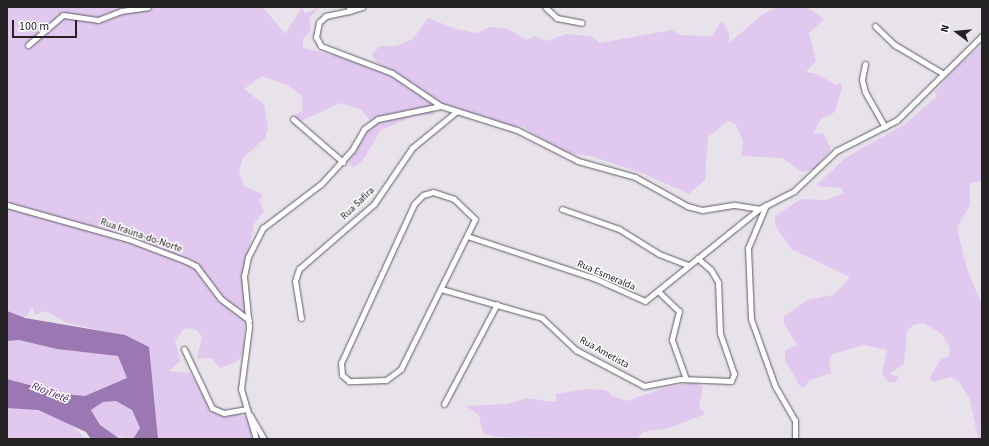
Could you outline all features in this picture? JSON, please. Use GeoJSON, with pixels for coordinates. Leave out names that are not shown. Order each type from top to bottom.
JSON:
{"type":"FeatureCollection","features":[{"type":"Feature","properties":{"kind":"street"},"geometry":{"type":"LineString","coordinates":[[28,45],[63,15],[73,14],[98,20],[120,9],[148,7]]}},
{"type":"Feature","properties":{"kind":"street"},"geometry":{"type":"LineString","coordinates":[[362,7],[349,9],[326,16],[319,22],[316,37],[321,46],[392,73],[441,106],[517,130],[578,161],[635,177],[687,206],[702,210],[735,205],[759,209]]}},
{"type":"Feature","properties":{"kind":"street"},"geometry":{"type":"LineString","coordinates":[[545,7],[557,18],[582,23]]}},
{"type":"Feature","properties":{"kind":"street"},"geometry":{"type":"LineString","coordinates":[[875,26],[895,45],[942,73]]}},
{"type":"Feature","properties":{"kind":"street","name":"Rua Esmeralda"},"geometry":{"type":"LineString","coordinates":[[467,236],[594,278],[642,300],[658,292],[688,265],[759,209],[794,191],[836,151],[897,120],[942,73],[982,36]]}},
{"type":"Feature","properties":{"kind":"street"},"geometry":{"type":"LineString","coordinates":[[865,64],[862,80],[865,92],[885,127]]}},
{"type":"Feature","properties":{"kind":"street"},"geometry":{"type":"LineString","coordinates":[[256,439],[241,389],[249,320],[245,271],[258,236],[343,162],[364,129],[378,119],[441,106]]}},
{"type":"Feature","properties":{"kind":"street","name":"Rua Safira"},"geometry":{"type":"LineString","coordinates":[[301,318],[295,281],[298,271],[374,204],[414,146],[457,111]]}},
{"type":"Feature","properties":{"kind":"street"},"geometry":{"type":"LineString","coordinates":[[293,119],[343,162]]}},
{"type":"Feature","properties":{"kind":"street"},"geometry":{"type":"LineString","coordinates":[[433,192],[454,199],[475,216],[441,289],[396,374],[362,383],[343,377],[341,363],[418,199],[433,192]]}},
{"type":"Feature","properties":{"kind":"street","name":"Rua Iraúna-do-Norte"},"geometry":{"type":"LineString","coordinates":[[7,205],[128,239],[186,261],[196,266],[221,299],[249,320]]}},
{"type":"Feature","properties":{"kind":"street"},"geometry":{"type":"LineString","coordinates":[[767,205],[748,248],[751,319],[775,386],[795,420],[795,439]]}},
{"type":"Feature","properties":{"kind":"street"},"geometry":{"type":"LineString","coordinates":[[562,209],[619,229],[659,254],[688,265]]}},
{"type":"Feature","properties":{"kind":"street","name":"Rua Ametista"},"geometry":{"type":"LineString","coordinates":[[441,289],[542,318],[576,350],[644,386],[686,379],[726,381],[734,377],[720,333],[716,276],[697,258]]}},
{"type":"Feature","properties":{"kind":"street"},"geometry":{"type":"LineString","coordinates":[[658,292],[679,311],[672,340],[686,379]]}},
{"type":"Feature","properties":{"kind":"street"},"geometry":{"type":"LineString","coordinates":[[444,404],[497,304]]}},
{"type":"Feature","properties":{"kind":"street"},"geometry":{"type":"LineString","coordinates":[[184,349],[212,408],[224,413],[248,412]]}},
{"type":"Feature","properties":{"kind":"street"},"geometry":{"type":"LineString","coordinates":[[248,412],[264,439]]}},
{"type":"Feature","properties":{"kind":"shaded area"},"geometry":{"type":"Polygon","coordinates":[[[7,7],[263,7],[285,34],[302,7],[305,13],[319,7],[309,19],[311,31],[303,39],[303,48],[348,58],[401,78],[376,62],[372,54],[380,46],[396,46],[413,39],[428,18],[456,29],[477,33],[490,27],[509,29],[526,40],[535,36],[546,41],[567,34],[591,36],[600,43],[672,30],[680,35],[712,36],[722,20],[729,33],[729,43],[763,14],[778,7],[807,7],[824,19],[809,33],[816,61],[806,72],[817,74],[836,85],[841,83],[842,88],[835,112],[821,119],[813,134],[823,133],[831,149],[815,169],[802,172],[782,158],[741,156],[743,141],[735,124],[728,121],[708,137],[705,180],[689,194],[642,173],[591,156],[561,152],[522,126],[511,127],[435,104],[434,115],[414,116],[381,130],[363,160],[353,168],[349,162],[354,149],[371,122],[362,110],[341,103],[296,123],[292,117],[303,110],[302,96],[287,85],[262,76],[244,89],[264,104],[268,129],[265,138],[243,158],[239,171],[244,186],[262,194],[260,203],[264,211],[254,224],[246,265],[244,350],[238,361],[220,368],[212,358],[197,359],[202,337],[196,330],[185,328],[175,340],[180,361],[169,371],[190,373],[210,404],[244,416],[253,422],[257,432],[254,439],[150,439],[122,335],[67,323],[46,311],[35,315],[32,306],[27,316],[7,324],[7,7]]]}},
{"type":"Feature","properties":{"kind":"shaded area"},"geometry":{"type":"Polygon","coordinates":[[[982,45],[982,181],[970,183],[970,205],[957,228],[967,269],[982,305],[982,439],[978,439],[970,399],[959,382],[950,377],[935,382],[929,379],[940,360],[949,356],[950,348],[942,334],[923,323],[913,325],[907,331],[904,364],[889,374],[899,377],[896,382],[888,382],[882,373],[887,350],[864,345],[833,354],[829,359],[831,373],[810,380],[804,388],[800,386],[785,360],[785,350],[797,345],[784,324],[784,316],[807,300],[834,295],[850,277],[791,249],[775,225],[775,216],[801,199],[827,200],[844,193],[841,188],[816,186],[845,158],[905,124],[936,97],[935,92],[956,67],[982,45]]]}},
{"type":"Feature","properties":{"kind":"shaded area"},"geometry":{"type":"Polygon","coordinates":[[[15,336],[118,356],[127,377],[125,382],[90,397],[62,395],[7,379],[7,338],[15,336]]]}},
{"type":"Feature","properties":{"kind":"shaded area"},"geometry":{"type":"Polygon","coordinates":[[[695,382],[703,387],[699,407],[705,414],[669,428],[643,432],[637,439],[497,437],[483,434],[479,415],[466,406],[507,404],[527,398],[553,402],[557,401],[555,394],[588,389],[606,390],[612,396],[627,401],[667,387],[695,382]]]}},
{"type":"Feature","properties":{"kind":"shaded area"},"geometry":{"type":"Polygon","coordinates":[[[7,400],[70,423],[85,439],[7,439],[7,400]]]}},
{"type":"Feature","properties":{"kind":"shaded area"},"geometry":{"type":"Polygon","coordinates":[[[116,401],[132,410],[140,428],[133,439],[113,435],[100,425],[91,410],[103,402],[116,401]]]}},
{"type":"Feature","properties":{"kind":"water","name":"Rio Tietê"},"geometry":{"type":"Polygon","coordinates":[[[7,311],[25,318],[125,335],[149,347],[158,439],[133,439],[140,428],[132,410],[116,401],[103,402],[91,410],[100,425],[120,439],[91,439],[86,432],[38,410],[7,408],[7,379],[63,394],[85,396],[127,378],[118,356],[57,349],[19,340],[7,341],[7,311]]]}}]}
